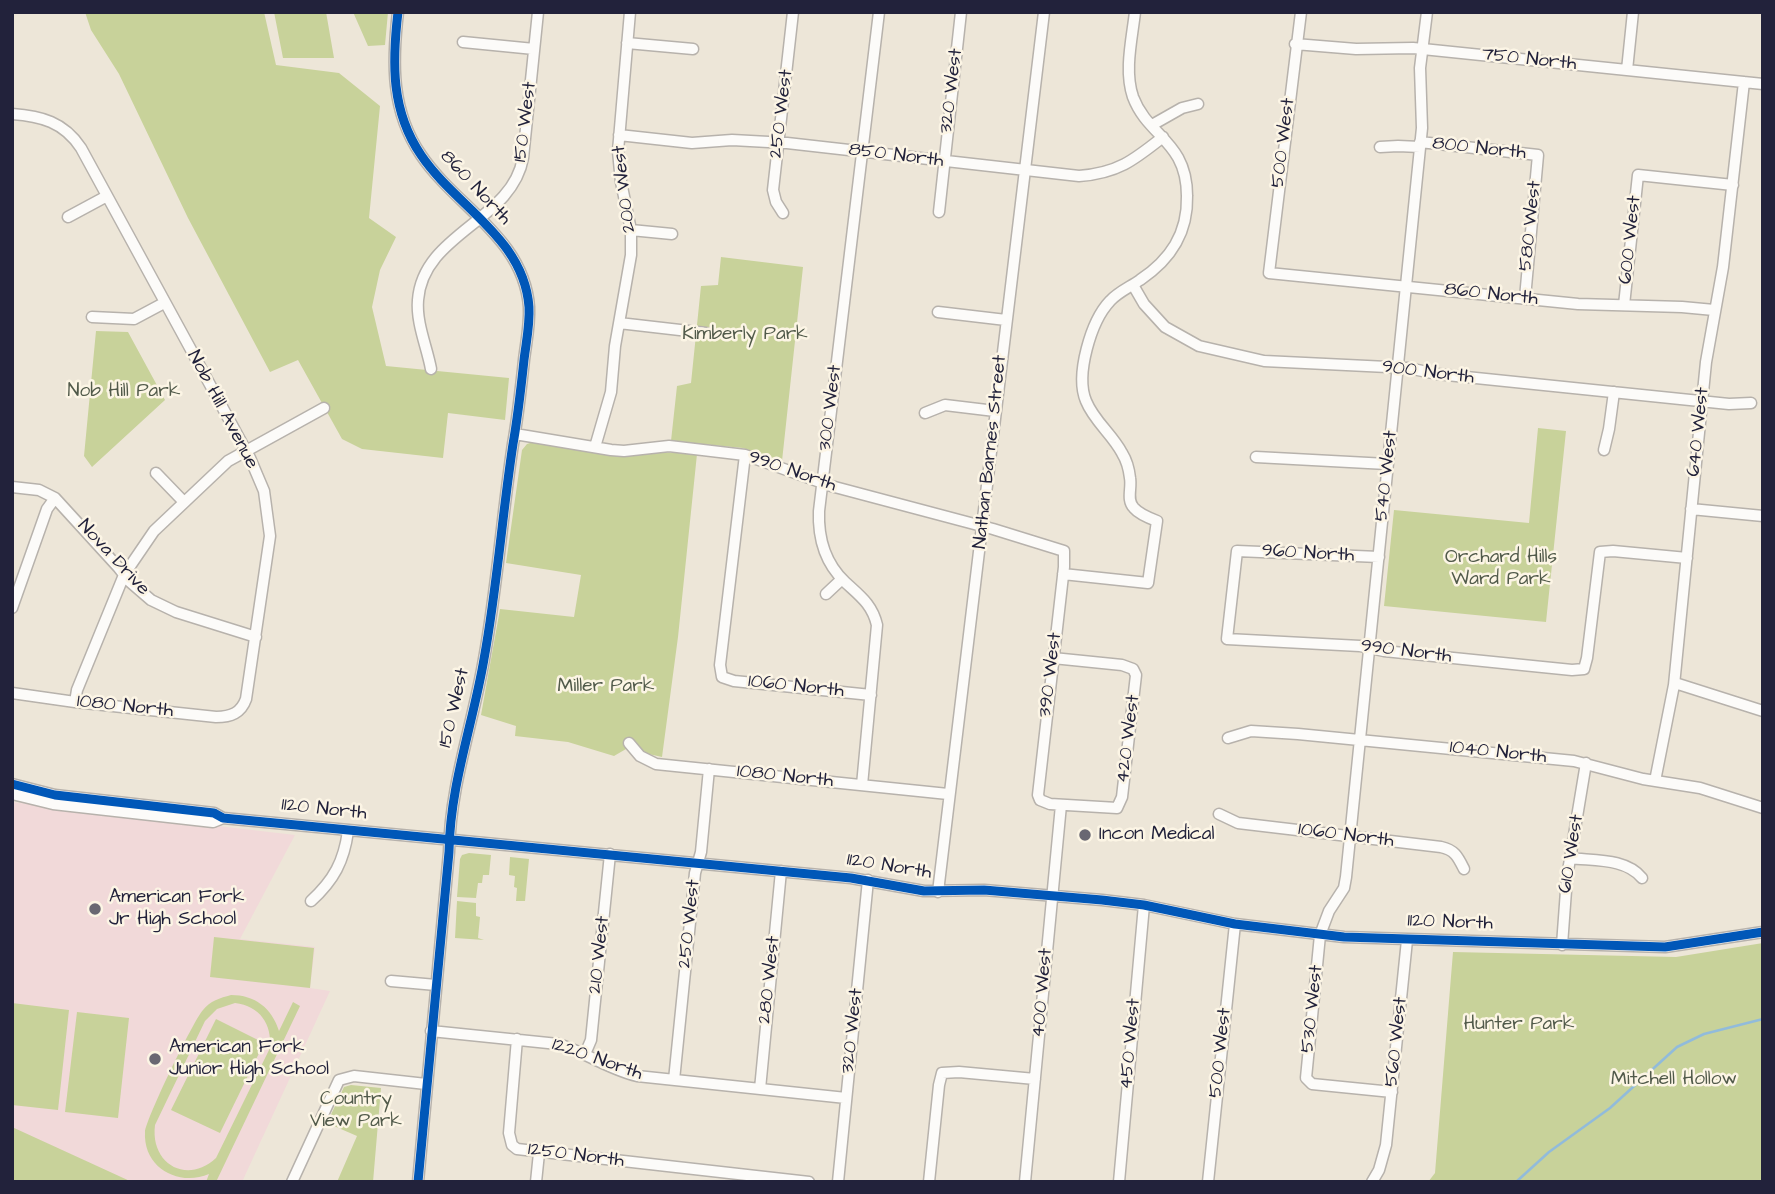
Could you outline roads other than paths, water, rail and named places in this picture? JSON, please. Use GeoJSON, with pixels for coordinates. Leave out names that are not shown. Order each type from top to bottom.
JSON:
{"type":"FeatureCollection","features":[{"type":"Feature","properties":{"kind":"street","name":"860 North"},"geometry":{"type":"LineString","coordinates":[[397,12],[393,69],[401,112],[421,155],[434,172],[480,217],[506,248]]}},
{"type":"Feature","properties":{"kind":"street","name":"150 West"},"geometry":{"type":"LineString","coordinates":[[431,369],[418,308],[422,281],[434,258],[514,184],[521,170],[538,12]]}},
{"type":"Feature","properties":{"kind":"street","name":"200 West"},"geometry":{"type":"LineString","coordinates":[[595,447],[611,392],[619,323],[631,264],[631,230],[619,170],[619,135],[630,12]]}},
{"type":"Feature","properties":{"kind":"street","name":"250 West"},"geometry":{"type":"LineString","coordinates":[[783,213],[773,190],[793,12]]}},
{"type":"Feature","properties":{"kind":"street","name":"300 West"},"geometry":{"type":"LineString","coordinates":[[862,785],[877,636],[875,615],[863,596],[842,579],[829,560],[818,522],[879,12]]}},
{"type":"Feature","properties":{"kind":"street","name":"320 West"},"geometry":{"type":"LineString","coordinates":[[939,212],[961,12]]}},
{"type":"Feature","properties":{"kind":"street","name":"Nathan Barnes Street"},"geometry":{"type":"LineString","coordinates":[[938,892],[1044,12]]}},
{"type":"Feature","properties":{"kind":"street"},"geometry":{"type":"LineString","coordinates":[[1063,574],[1148,583],[1157,522],[1132,506],[1126,461],[1119,447],[1090,409],[1082,385],[1084,357],[1109,302],[1167,257],[1177,243],[1185,222],[1187,196],[1184,172],[1176,152],[1134,99],[1130,82],[1135,12]]}},
{"type":"Feature","properties":{"kind":"street","name":"500 West"},"geometry":{"type":"LineString","coordinates":[[1269,273],[1301,12]]}},
{"type":"Feature","properties":{"kind":"street","name":"540 West"},"geometry":{"type":"LineString","coordinates":[[1321,935],[1329,912],[1344,888],[1350,836],[1423,115],[1420,77],[1426,12]]}},
{"type":"Feature","properties":{"kind":"street"},"geometry":{"type":"LineString","coordinates":[[1627,70],[1633,12]]}},
{"type":"Feature","properties":{"kind":"street"},"geometry":{"type":"LineString","coordinates":[[463,42],[534,49]]}},
{"type":"Feature","properties":{"kind":"street"},"geometry":{"type":"LineString","coordinates":[[627,43],[693,50]]}},
{"type":"Feature","properties":{"kind":"street","name":"750 North"},"geometry":{"type":"LineString","coordinates":[[1295,44],[1356,49],[1422,49],[1763,84]]}},
{"type":"Feature","properties":{"kind":"street","name":"640 West"},"geometry":{"type":"LineString","coordinates":[[1655,781],[1675,683],[1702,401],[1714,310],[1723,267],[1744,82]]}},
{"type":"Feature","properties":{"kind":"street"},"geometry":{"type":"LineString","coordinates":[[1152,125],[1182,108],[1198,104]]}},
{"type":"Feature","properties":{"kind":"street","name":"Nob Hill Avenue"},"geometry":{"type":"LineString","coordinates":[[12,114],[46,119],[69,132],[81,148],[246,451],[264,491],[270,520],[269,548],[246,699],[237,712]]}},
{"type":"Feature","properties":{"kind":"street","name":"850 North"},"geometry":{"type":"LineString","coordinates":[[619,135],[692,143],[732,140],[778,144],[1079,176],[1105,173],[1126,165],[1163,137]]}},
{"type":"Feature","properties":{"kind":"street","name":"800 North"},"geometry":{"type":"LineString","coordinates":[[1380,147],[1420,145],[1538,155]]}},
{"type":"Feature","properties":{"kind":"street","name":"580 West"},"geometry":{"type":"LineString","coordinates":[[1524,298],[1538,155]]}},
{"type":"Feature","properties":{"kind":"street","name":"600 West"},"geometry":{"type":"LineString","coordinates":[[1624,305],[1638,175],[1733,184]]}},
{"type":"Feature","properties":{"kind":"street"},"geometry":{"type":"LineString","coordinates":[[68,217],[107,196]]}},
{"type":"Feature","properties":{"kind":"street"},"geometry":{"type":"LineString","coordinates":[[631,230],[672,234]]}},
{"type":"Feature","properties":{"kind":"street","name":"150 West"},"geometry":{"type":"LineString","coordinates":[[418,1182],[454,787],[485,657],[529,309],[520,272],[506,248]]}},
{"type":"Feature","properties":{"kind":"street","name":"860 North"},"geometry":{"type":"LineString","coordinates":[[1269,273],[1578,303],[1714,310]]}},
{"type":"Feature","properties":{"kind":"street","name":"900 North"},"geometry":{"type":"LineString","coordinates":[[1133,285],[1150,312],[1165,327],[1199,346],[1264,360],[1398,367],[1437,374],[1729,404],[1751,403]]}},
{"type":"Feature","properties":{"kind":"street"},"geometry":{"type":"LineString","coordinates":[[93,317],[134,319],[164,303]]}},
{"type":"Feature","properties":{"kind":"street"},"geometry":{"type":"LineString","coordinates":[[937,312],[1006,320]]}},
{"type":"Feature","properties":{"kind":"street"},"geometry":{"type":"LineString","coordinates":[[619,323],[706,333]]}},
{"type":"Feature","properties":{"kind":"street"},"geometry":{"type":"LineString","coordinates":[[1604,450],[1614,392]]}},
{"type":"Feature","properties":{"kind":"street"},"geometry":{"type":"LineString","coordinates":[[925,413],[945,405],[995,411]]}},
{"type":"Feature","properties":{"kind":"street"},"geometry":{"type":"LineString","coordinates":[[75,702],[77,690],[124,575],[148,539],[222,465],[324,408]]}},
{"type":"Feature","properties":{"kind":"street","name":"990 North"},"geometry":{"type":"LineString","coordinates":[[515,434],[624,451],[670,446],[745,455],[822,483],[1063,551]]}},
{"type":"Feature","properties":{"kind":"street","name":"1060 North"},"geometry":{"type":"LineString","coordinates":[[745,455],[720,665],[722,677],[734,681],[871,695]]}},
{"type":"Feature","properties":{"kind":"street"},"geometry":{"type":"LineString","coordinates":[[1256,457],[1387,464]]}},
{"type":"Feature","properties":{"kind":"street"},"geometry":{"type":"LineString","coordinates":[[156,473],[184,502]]}},
{"type":"Feature","properties":{"kind":"street"},"geometry":{"type":"LineString","coordinates":[[12,487],[39,490],[55,498],[47,509],[12,608]]}},
{"type":"Feature","properties":{"kind":"street","name":"Nova Drive"},"geometry":{"type":"LineString","coordinates":[[55,498],[130,582],[162,606],[256,636]]}},
{"type":"Feature","properties":{"kind":"street"},"geometry":{"type":"LineString","coordinates":[[1692,509],[1763,516]]}},
{"type":"Feature","properties":{"kind":"street","name":"390 West"},"geometry":{"type":"LineString","coordinates":[[1061,805],[1040,800],[1038,789],[1063,574],[1063,551]]}},
{"type":"Feature","properties":{"kind":"street","name":"960 North"},"geometry":{"type":"LineString","coordinates":[[1227,639],[1237,551],[1379,557]]}},
{"type":"Feature","properties":{"kind":"street","name":"990 North"},"geometry":{"type":"LineString","coordinates":[[1227,639],[1369,648],[1558,669],[1584,669],[1600,552],[1687,558]]}},
{"type":"Feature","properties":{"kind":"street"},"geometry":{"type":"LineString","coordinates":[[826,594],[842,579]]}},
{"type":"Feature","properties":{"kind":"street","name":"420 West"},"geometry":{"type":"LineString","coordinates":[[1053,658],[1122,665],[1133,669],[1136,680],[1122,797],[1117,808],[1061,805]]}},
{"type":"Feature","properties":{"kind":"street"},"geometry":{"type":"LineString","coordinates":[[1675,683],[1763,711]]}},
{"type":"Feature","properties":{"kind":"street","name":"1080 North"},"geometry":{"type":"LineString","coordinates":[[12,693],[216,717],[226,717],[237,712]]}},
{"type":"Feature","properties":{"kind":"street","name":"1040 North"},"geometry":{"type":"LineString","coordinates":[[1228,738],[1251,732],[1359,739],[1586,763],[1655,781],[1700,788],[1763,808]]}},
{"type":"Feature","properties":{"kind":"street","name":"1080 North"},"geometry":{"type":"LineString","coordinates":[[629,743],[640,756],[656,764],[948,794]]}},
{"type":"Feature","properties":{"kind":"street","name":"610 West"},"geometry":{"type":"LineString","coordinates":[[1562,944],[1570,858],[1586,763]]}},
{"type":"Feature","properties":{"kind":"street","name":"250 West"},"geometry":{"type":"LineString","coordinates":[[674,1080],[695,873],[709,769]]}},
{"type":"Feature","properties":{"kind":"street","name":"1120 North"},"geometry":{"type":"LineString","coordinates":[[12,784],[55,795],[214,813],[222,818],[781,871],[868,880],[906,889],[938,892],[984,890],[1052,895],[1144,905],[1234,924],[1321,935],[1665,947],[1763,932]]}},
{"type":"Feature","properties":{"kind":"street","name":"1120 North"},"geometry":{"type":"LineString","coordinates":[[12,794],[64,805],[213,822],[222,818]]}},
{"type":"Feature","properties":{"kind":"street","name":"400 West"},"geometry":{"type":"LineString","coordinates":[[1026,1182],[1061,805]]}},
{"type":"Feature","properties":{"kind":"street","name":"1060 North"},"geometry":{"type":"LineString","coordinates":[[1219,814],[1238,823],[1450,849],[1457,854],[1464,869]]}},
{"type":"Feature","properties":{"kind":"street"},"geometry":{"type":"LineString","coordinates":[[311,901],[326,887],[339,868],[346,849],[348,831]]}},
{"type":"Feature","properties":{"kind":"street","name":"210 West"},"geometry":{"type":"LineString","coordinates":[[585,1054],[591,1040],[610,854]]}},
{"type":"Feature","properties":{"kind":"street"},"geometry":{"type":"LineString","coordinates":[[1570,858],[1624,864],[1642,878]]}},
{"type":"Feature","properties":{"kind":"street","name":"280 West"},"geometry":{"type":"LineString","coordinates":[[760,1089],[781,871]]}},
{"type":"Feature","properties":{"kind":"street","name":"320 West"},"geometry":{"type":"LineString","coordinates":[[838,1182],[868,880]]}},
{"type":"Feature","properties":{"kind":"street","name":"450 West"},"geometry":{"type":"LineString","coordinates":[[1119,1182],[1144,905]]}},
{"type":"Feature","properties":{"kind":"street","name":"500 West"},"geometry":{"type":"LineString","coordinates":[[1208,1182],[1234,924]]}},
{"type":"Feature","properties":{"kind":"street","name":"530 West"},"geometry":{"type":"LineString","coordinates":[[1321,935],[1306,1078],[1309,1082],[1392,1092]]}},
{"type":"Feature","properties":{"kind":"street","name":"560 West"},"geometry":{"type":"LineString","coordinates":[[1372,1182],[1379,1170],[1386,1145],[1407,940]]}},
{"type":"Feature","properties":{"kind":"street"},"geometry":{"type":"LineString","coordinates":[[391,981],[436,985]]}},
{"type":"Feature","properties":{"kind":"street","name":"1220 North"},"geometry":{"type":"LineString","coordinates":[[432,1031],[558,1044],[624,1072],[674,1080],[846,1098]]}},
{"type":"Feature","properties":{"kind":"street","name":"1250 North"},"geometry":{"type":"LineString","coordinates":[[517,1039],[509,1133],[512,1145],[525,1152],[809,1182]]}},
{"type":"Feature","properties":{"kind":"street"},"geometry":{"type":"LineString","coordinates":[[929,1182],[942,1073],[1035,1079]]}},
{"type":"Feature","properties":{"kind":"street"},"geometry":{"type":"LineString","coordinates":[[292,1182],[339,1080],[354,1076],[426,1084]]}},
{"type":"Feature","properties":{"kind":"street"},"geometry":{"type":"LineString","coordinates":[[536,1182],[539,1153]]}},
{"type":"Feature","properties":{"kind":"waterway"},"geometry":{"type":"LineString","coordinates":[[1516,1182],[1549,1152],[1610,1108],[1677,1047],[1704,1034],[1763,1019]]}},
{"type":"Feature","properties":{"kind":"place","name":"Incon Medical"},"geometry":{"type":"Point","coordinates":[1085,835]}},
{"type":"Feature","properties":{"kind":"place","name":"American Fork Jr High School"},"geometry":{"type":"Point","coordinates":[95,909]}},
{"type":"Feature","properties":{"kind":"place","name":"American Fork Junior High School"},"geometry":{"type":"Point","coordinates":[155,1059]}},
{"type":"Feature","properties":{"kind":"park label","name":"Kimberly Park"},"geometry":{"type":"Point","coordinates":[745,335]}},
{"type":"Feature","properties":{"kind":"park label","name":"Nob Hill Park"},"geometry":{"type":"Point","coordinates":[124,392]}},
{"type":"Feature","properties":{"kind":"park label","name":"Orchard Hills Ward Park"},"geometry":{"type":"Point","coordinates":[1501,569]}},
{"type":"Feature","properties":{"kind":"park label","name":"Miller Park"},"geometry":{"type":"Point","coordinates":[606,687]}},
{"type":"Feature","properties":{"kind":"park label","name":"Hunter Park"},"geometry":{"type":"Point","coordinates":[1519,1025]}},
{"type":"Feature","properties":{"kind":"park label","name":"Mitchell Hollow"},"geometry":{"type":"Point","coordinates":[1674,1080]}},
{"type":"Feature","properties":{"kind":"park label","name":"Country View Park"},"geometry":{"type":"Point","coordinates":[356,1111]}}]}
